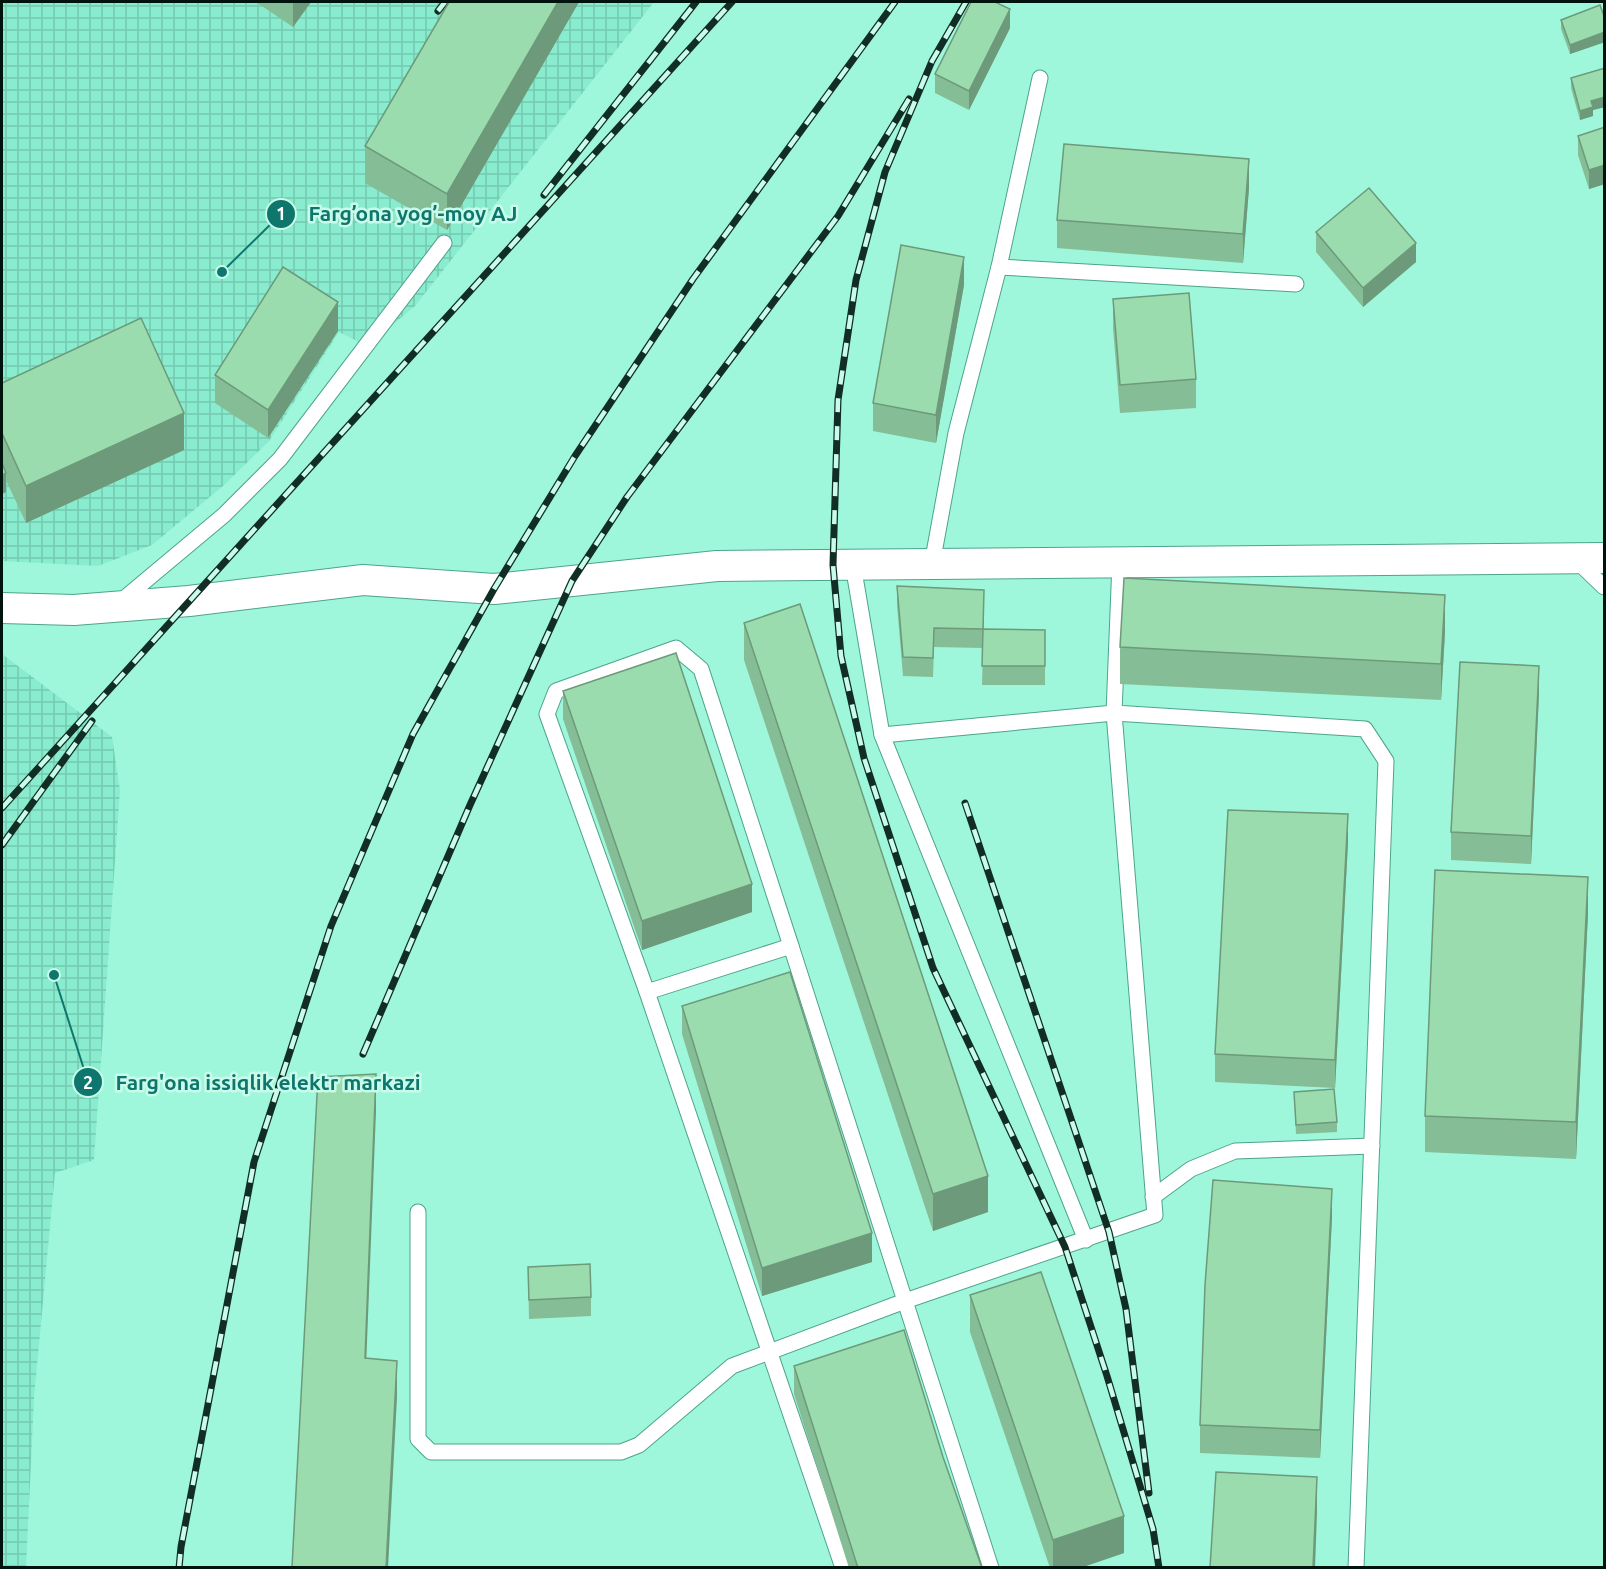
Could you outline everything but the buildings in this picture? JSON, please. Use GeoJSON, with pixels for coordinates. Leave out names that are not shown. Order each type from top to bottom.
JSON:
{"type":"FeatureCollection","features":[{"type":"Feature","properties":{"kind":"street"},"geometry":{"type":"LineString","coordinates":[[2,608],[74,609],[115,606],[363,580],[494,589],[717,566],[1605,558]]}},
{"type":"Feature","properties":{"kind":"lane"},"geometry":{"type":"LineString","coordinates":[[932,564],[956,433],[999,267],[1040,78]]}},
{"type":"Feature","properties":{"kind":"lane"},"geometry":{"type":"LineString","coordinates":[[115,606],[224,515],[280,459],[444,243]]}},
{"type":"Feature","properties":{"kind":"lane"},"geometry":{"type":"LineString","coordinates":[[999,267],[1296,284]]}},
{"type":"Feature","properties":{"kind":"lane"},"geometry":{"type":"LineString","coordinates":[[1575,558],[1605,587]]}},
{"type":"Feature","properties":{"kind":"lane"},"geometry":{"type":"LineString","coordinates":[[418,1212],[418,1439],[431,1452],[621,1452],[639,1444],[732,1366],[905,1301],[1155,1215],[1114,713],[1120,562]]}},
{"type":"Feature","properties":{"kind":"lane"},"geometry":{"type":"LineString","coordinates":[[853,565],[882,735],[1086,1240]]}},
{"type":"Feature","properties":{"kind":"lane"},"geometry":{"type":"LineString","coordinates":[[843,1568],[647,992],[547,714],[556,691],[676,648],[701,669],[992,1568]]}},
{"type":"Feature","properties":{"kind":"lane"},"geometry":{"type":"LineString","coordinates":[[882,735],[1114,713],[1365,729],[1386,761],[1356,1568]]}},
{"type":"Feature","properties":{"kind":"lane"},"geometry":{"type":"LineString","coordinates":[[647,992],[791,946]]}},
{"type":"Feature","properties":{"kind":"lane"},"geometry":{"type":"LineString","coordinates":[[1153,1197],[1191,1169],[1235,1151],[1372,1146]]}},
{"type":"Feature","properties":{"kind":"shaded area"},"geometry":{"type":"Polygon","coordinates":[[[2,2],[654,2],[415,306],[367,346],[339,332],[269,441],[223,486],[152,545],[98,566],[2,561],[2,2]]]}},
{"type":"Feature","properties":{"kind":"shaded area"},"geometry":{"type":"Polygon","coordinates":[[[2,654],[112,737],[120,790],[94,1160],[55,1173],[34,1398],[26,1568],[2,1567],[2,654]]]}},
{"type":"Feature","properties":{"kind":"railway"},"geometry":{"type":"LineString","coordinates":[[438,11],[445,2]]}},
{"type":"Feature","properties":{"kind":"railway"},"geometry":{"type":"LineString","coordinates":[[544,195],[696,2]]}},
{"type":"Feature","properties":{"kind":"railway"},"geometry":{"type":"LineString","coordinates":[[2,808],[732,2]]}},
{"type":"Feature","properties":{"kind":"railway"},"geometry":{"type":"LineString","coordinates":[[179,1568],[181,1547],[254,1162],[331,926],[413,734],[494,589],[575,456],[693,279],[895,2]]}},
{"type":"Feature","properties":{"kind":"railway"},"geometry":{"type":"LineString","coordinates":[[966,2],[932,61],[885,172],[856,280],[838,400],[833,565],[841,656],[864,758],[933,968],[1065,1247],[1153,1529],[1159,1568]]}},
{"type":"Feature","properties":{"kind":"railway"},"geometry":{"type":"LineString","coordinates":[[363,1054],[470,805],[572,581],[627,497],[838,216],[909,99]]}},
{"type":"Feature","properties":{"kind":"railway"},"geometry":{"type":"LineString","coordinates":[[2,845],[92,721]]}},
{"type":"Feature","properties":{"kind":"railway"},"geometry":{"type":"LineString","coordinates":[[965,803],[1109,1232],[1126,1309],[1149,1493]]}},
{"type":"Feature","properties":{"kind":"place","name":"Farg’ona yog’-moy AJ"},"geometry":{"type":"Point","coordinates":[222,272]}},
{"type":"Feature","properties":{"kind":"place","name":"Farg'ona issiqlik elektr markazi"},"geometry":{"type":"Point","coordinates":[54,975]}}]}
